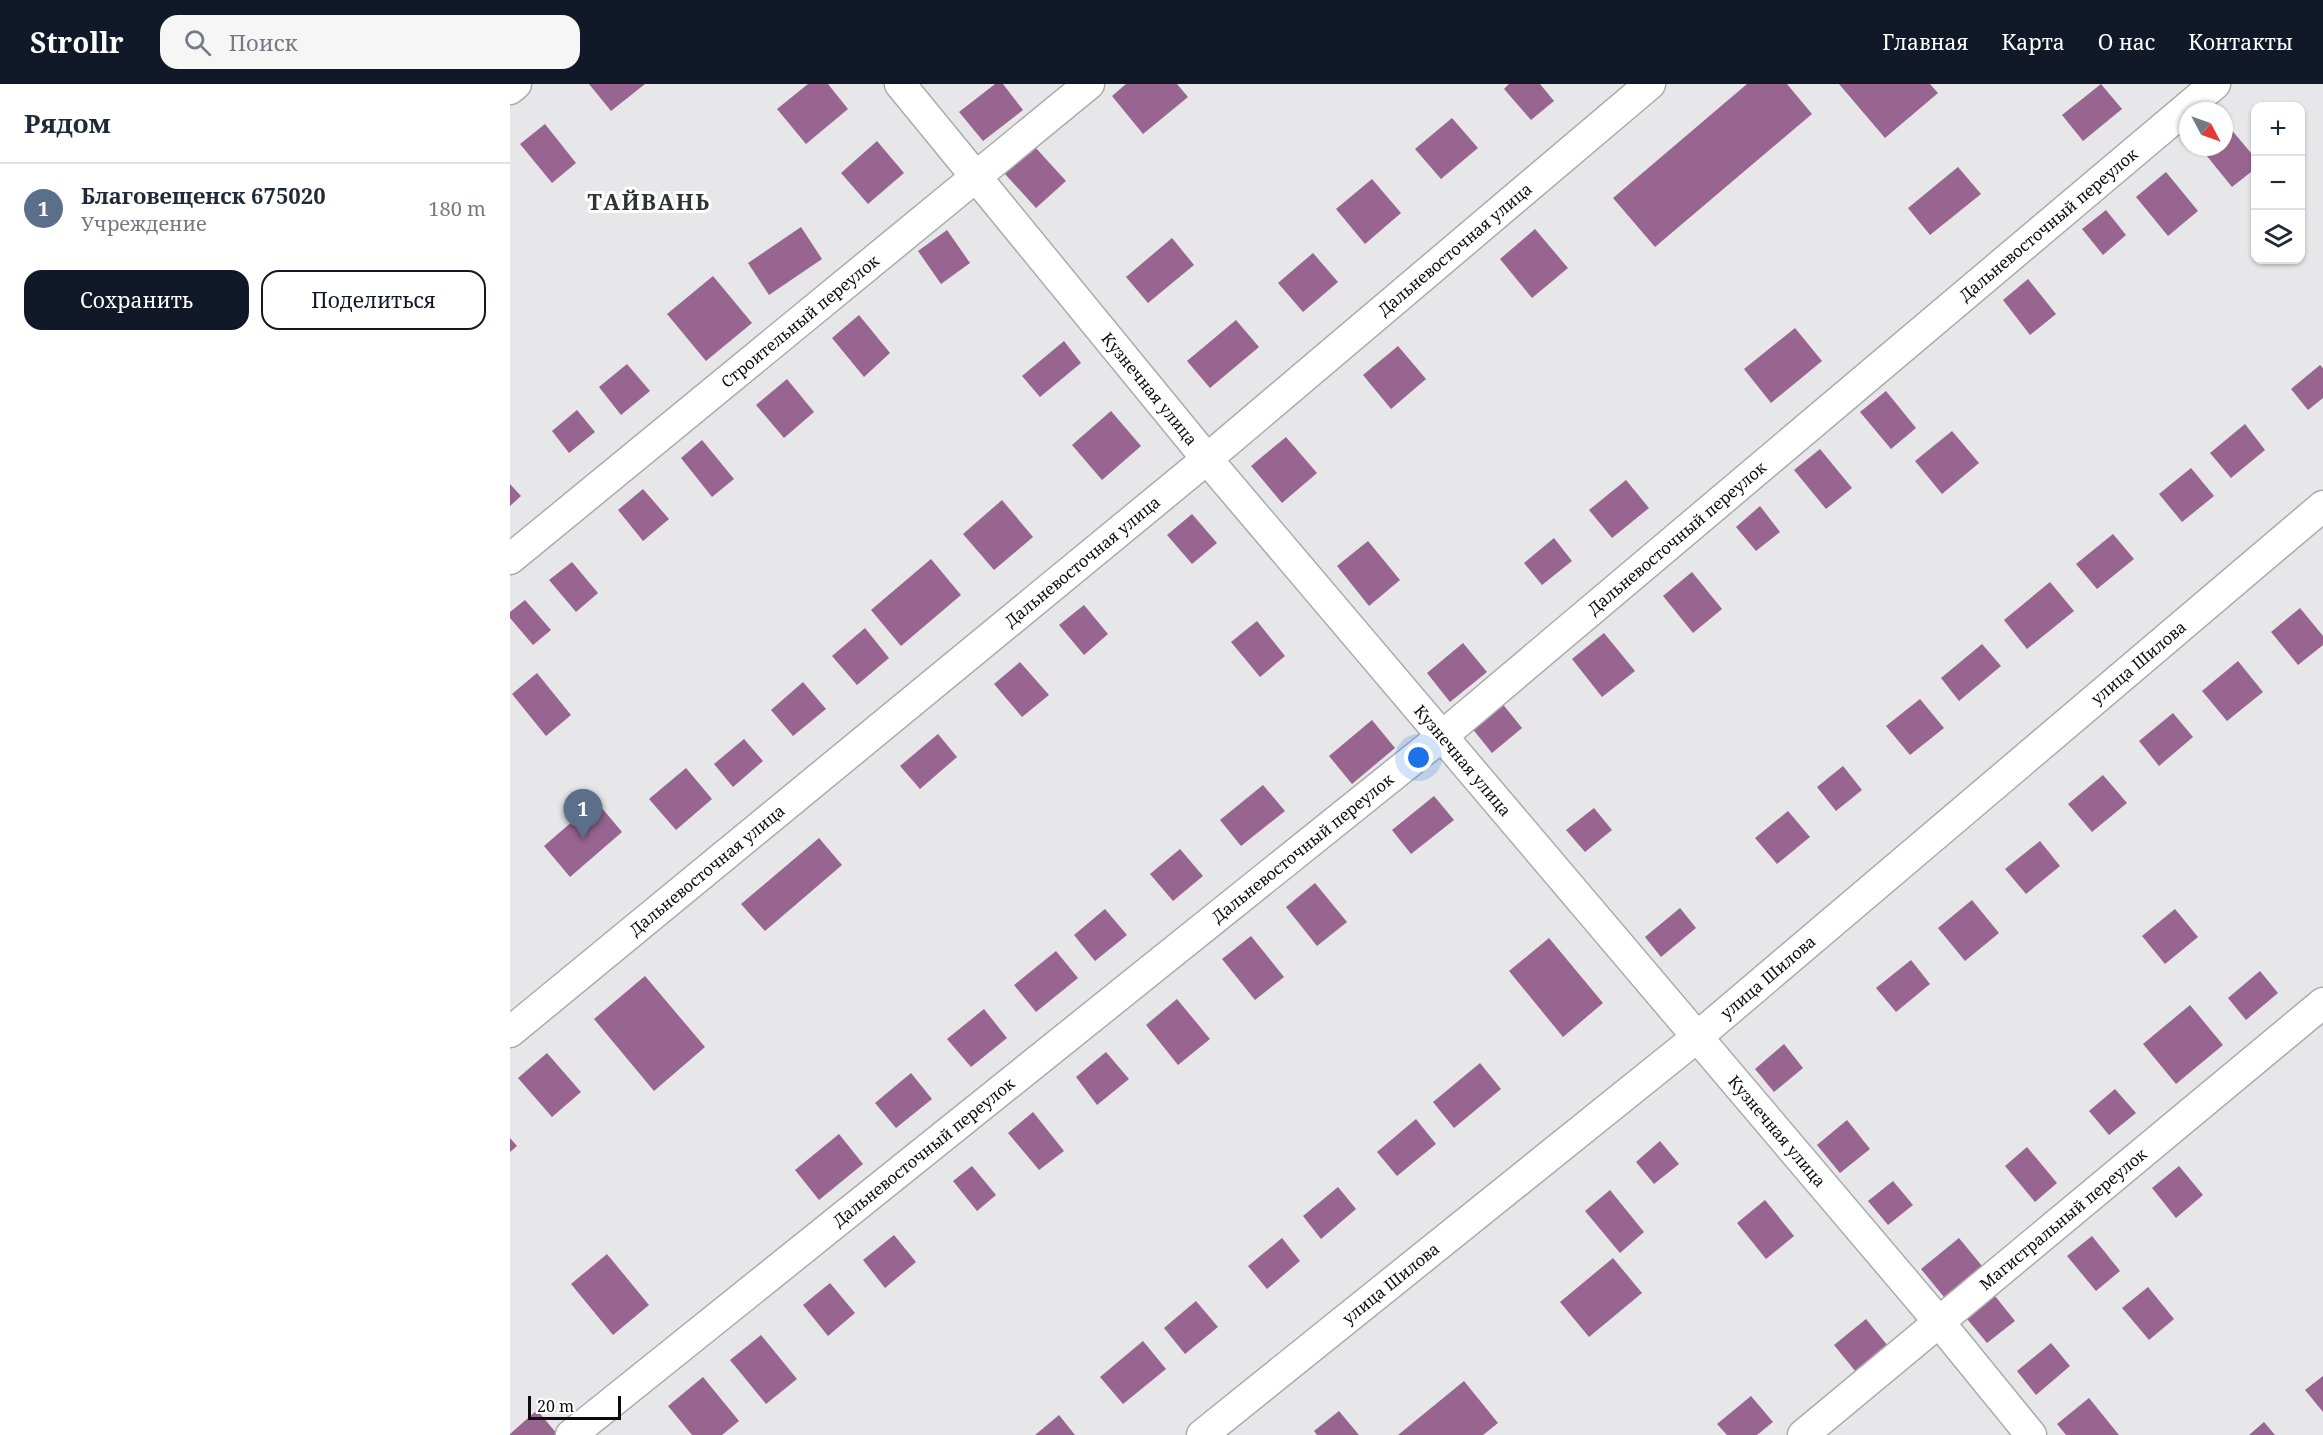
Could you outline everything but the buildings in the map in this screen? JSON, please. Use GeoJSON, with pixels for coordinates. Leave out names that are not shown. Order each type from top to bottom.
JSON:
{"type":"FeatureCollection","features":[{"type":"Feature","properties":{"kind":"street"},"geometry":{"type":"LineString","coordinates":[[510,89],[516,84]]}},
{"type":"Feature","properties":{"kind":"street","name":"Кузнечная улица"},"geometry":{"type":"LineString","coordinates":[[900,84],[1207,459],[1939,1322],[2031,1435]]}},
{"type":"Feature","properties":{"kind":"street","name":"Строительный переулок"},"geometry":{"type":"LineString","coordinates":[[510,559],[1089,84]]}},
{"type":"Feature","properties":{"kind":"street","name":"Дальневосточная улица"},"geometry":{"type":"LineString","coordinates":[[510,1032],[1207,459],[1650,84]]}},
{"type":"Feature","properties":{"kind":"street","name":"Дальневосточный переулок"},"geometry":{"type":"LineString","coordinates":[[571,1435],[1441,737],[2215,84]]}},
{"type":"Feature","properties":{"kind":"street","name":"улица Шилова"},"geometry":{"type":"LineString","coordinates":[[1202,1435],[1696,1038],[2323,506]]}},
{"type":"Feature","properties":{"kind":"street","name":"Магистральный переулок"},"geometry":{"type":"LineString","coordinates":[[1803,1435],[2323,1003]]}},
{"type":"Feature","properties":{"kind":"place","name":"Благовещенск 675020"},"geometry":{"type":"Point","coordinates":[583,839]}},
{"type":"Feature","properties":{"kind":"district","name":"ТАЙВАНЬ"},"geometry":{"type":"Point","coordinates":[649,201]}}]}
